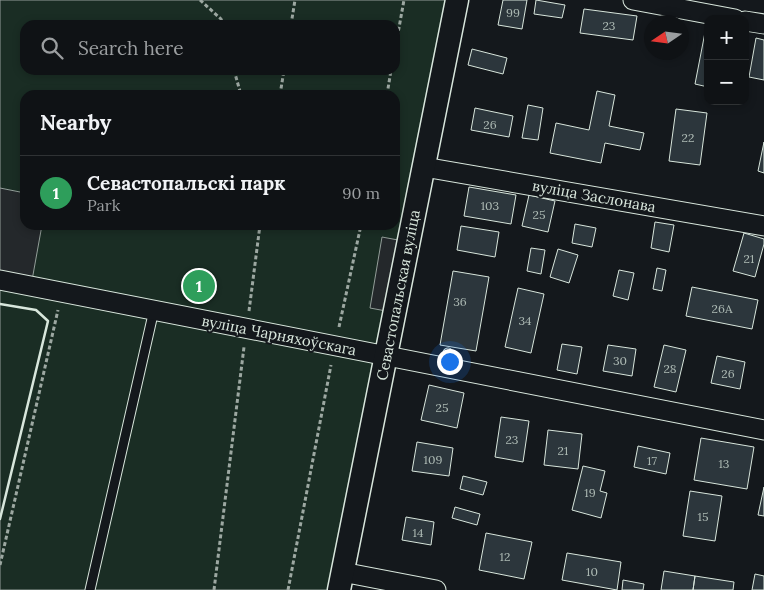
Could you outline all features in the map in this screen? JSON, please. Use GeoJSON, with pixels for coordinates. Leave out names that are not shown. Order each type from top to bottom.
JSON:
{"type":"FeatureCollection","features":[{"type":"Feature","properties":{"kind":"street","name":"Севастопальская вуліца"},"geometry":{"type":"LineString","coordinates":[[341,581],[458,0]]}},
{"type":"Feature","properties":{"kind":"street"},"geometry":{"type":"LineString","coordinates":[[633,0],[714,15]]}},
{"type":"Feature","properties":{"kind":"street"},"geometry":{"type":"LineString","coordinates":[[749,22],[764,24]]}},
{"type":"Feature","properties":{"kind":"street","name":"вуліца Заслонава"},"geometry":{"type":"LineString","coordinates":[[424,166],[764,226]]}},
{"type":"Feature","properties":{"kind":"street","name":"вуліца Чарняхоўскага"},"geometry":{"type":"LineString","coordinates":[[0,280],[386,356],[447,360],[764,430]]}},
{"type":"Feature","properties":{"kind":"street"},"geometry":{"type":"LineString","coordinates":[[341,581],[436,590]]}},
{"type":"Feature","properties":{"kind":"lane"},"geometry":{"type":"LineString","coordinates":[[90,590],[154,310]]}},
{"type":"Feature","properties":{"kind":"path"},"geometry":{"type":"LineString","coordinates":[[200,0],[221,20]]}},
{"type":"Feature","properties":{"kind":"path"},"geometry":{"type":"LineString","coordinates":[[292,20],[295,0]]}},
{"type":"Feature","properties":{"kind":"path"},"geometry":{"type":"LineString","coordinates":[[400,22],[404,0]]}},
{"type":"Feature","properties":{"kind":"path"},"geometry":{"type":"LineString","coordinates":[[235,75],[239,90]]}},
{"type":"Feature","properties":{"kind":"path"},"geometry":{"type":"LineString","coordinates":[[281,90],[283,75]]}},
{"type":"Feature","properties":{"kind":"path"},"geometry":{"type":"LineString","coordinates":[[388,90],[390,75]]}},
{"type":"Feature","properties":{"kind":"path"},"geometry":{"type":"LineString","coordinates":[[214,590],[259,230]]}},
{"type":"Feature","properties":{"kind":"path"},"geometry":{"type":"LineString","coordinates":[[288,590],[335,346],[360,230]]}},
{"type":"Feature","properties":{"kind":"path"},"geometry":{"type":"LineString","coordinates":[[0,565],[62,292]]}},
{"type":"Feature","properties":{"kind":"green space"},"geometry":{"type":"Polygon","coordinates":[[[0,0],[450,0],[337,590],[0,590],[0,0]]]}},
{"type":"Feature","properties":{"kind":"shaded area"},"geometry":{"type":"Polygon","coordinates":[[[0,188],[20,192],[20,230],[41,230],[31,286],[0,280],[0,188]]]}},
{"type":"Feature","properties":{"kind":"shaded area"},"geometry":{"type":"Polygon","coordinates":[[[382,237],[398,240],[386,311],[370,308],[382,237]]]}},
{"type":"Feature","properties":{"kind":"building"},"geometry":{"type":"Polygon","coordinates":[[[503,0],[527,0],[522,29],[498,25],[503,0]]]}},
{"type":"Feature","properties":{"kind":"building"},"geometry":{"type":"Polygon","coordinates":[[[536,0],[565,5],[562,18],[534,14],[536,0]]]}},
{"type":"Feature","properties":{"kind":"building"},"geometry":{"type":"Polygon","coordinates":[[[584,9],[637,16],[633,40],[580,33],[584,9]]]}},
{"type":"Feature","properties":{"kind":"building"},"geometry":{"type":"Polygon","coordinates":[[[704,38],[704,86],[695,84],[704,38]]]}},
{"type":"Feature","properties":{"kind":"building"},"geometry":{"type":"Polygon","coordinates":[[[756,38],[764,40],[764,80],[749,77],[756,38]]]}},
{"type":"Feature","properties":{"kind":"building"},"geometry":{"type":"Polygon","coordinates":[[[472,49],[507,58],[503,74],[468,65],[472,49]]]}},
{"type":"Feature","properties":{"kind":"building"},"geometry":{"type":"Polygon","coordinates":[[[597,91],[615,95],[609,126],[644,133],[640,150],[605,143],[601,163],[550,153],[556,123],[589,130],[597,91]]]}},
{"type":"Feature","properties":{"kind":"building"},"geometry":{"type":"Polygon","coordinates":[[[528,105],[543,108],[538,140],[522,138],[528,105]]]}},
{"type":"Feature","properties":{"kind":"building"},"geometry":{"type":"Polygon","coordinates":[[[475,108],[513,116],[509,137],[471,130],[475,108]]]}},
{"type":"Feature","properties":{"kind":"building"},"geometry":{"type":"Polygon","coordinates":[[[676,109],[707,113],[700,165],[669,161],[676,109]]]}},
{"type":"Feature","properties":{"kind":"building"},"geometry":{"type":"Polygon","coordinates":[[[764,142],[764,173],[758,171],[764,142]]]}},
{"type":"Feature","properties":{"kind":"building"},"geometry":{"type":"Polygon","coordinates":[[[469,187],[516,195],[511,224],[464,216],[469,187]]]}},
{"type":"Feature","properties":{"kind":"building"},"geometry":{"type":"Polygon","coordinates":[[[529,195],[555,201],[548,232],[522,226],[529,195]]]}},
{"type":"Feature","properties":{"kind":"building"},"geometry":{"type":"Polygon","coordinates":[[[655,222],[674,225],[669,252],[651,248],[655,222]]]}},
{"type":"Feature","properties":{"kind":"building"},"geometry":{"type":"Polygon","coordinates":[[[575,224],[596,228],[592,247],[572,243],[575,224]]]}},
{"type":"Feature","properties":{"kind":"building"},"geometry":{"type":"Polygon","coordinates":[[[461,226],[499,232],[495,257],[457,250],[461,226]]]}},
{"type":"Feature","properties":{"kind":"building"},"geometry":{"type":"Polygon","coordinates":[[[744,233],[764,239],[755,277],[733,271],[744,233]]]}},
{"type":"Feature","properties":{"kind":"building"},"geometry":{"type":"Polygon","coordinates":[[[531,248],[545,250],[541,274],[527,271],[531,248]]]}},
{"type":"Feature","properties":{"kind":"building"},"geometry":{"type":"Polygon","coordinates":[[[558,249],[578,255],[569,283],[550,277],[558,249]]]}},
{"type":"Feature","properties":{"kind":"building"},"geometry":{"type":"Polygon","coordinates":[[[657,268],[666,270],[662,291],[653,289],[657,268]]]}},
{"type":"Feature","properties":{"kind":"building"},"geometry":{"type":"Polygon","coordinates":[[[619,270],[634,273],[628,300],[613,296],[619,270]]]}},
{"type":"Feature","properties":{"kind":"building"},"geometry":{"type":"Polygon","coordinates":[[[453,271],[489,277],[476,351],[440,345],[453,271]]]}},
{"type":"Feature","properties":{"kind":"building"},"geometry":{"type":"Polygon","coordinates":[[[692,287],[758,300],[752,329],[686,316],[692,287]]]}},
{"type":"Feature","properties":{"kind":"building"},"geometry":{"type":"Polygon","coordinates":[[[518,288],[544,294],[531,353],[505,347],[518,288]]]}},
{"type":"Feature","properties":{"kind":"building"},"geometry":{"type":"Polygon","coordinates":[[[562,344],[582,347],[577,374],[557,370],[562,344]]]}},
{"type":"Feature","properties":{"kind":"building"},"geometry":{"type":"Polygon","coordinates":[[[608,345],[636,349],[632,376],[603,371],[608,345]]]}},
{"type":"Feature","properties":{"kind":"building"},"geometry":{"type":"Polygon","coordinates":[[[664,345],[686,350],[676,392],[654,387],[664,345]]]}},
{"type":"Feature","properties":{"kind":"building"},"geometry":{"type":"Polygon","coordinates":[[[717,356],[745,362],[740,389],[711,383],[717,356]]]}},
{"type":"Feature","properties":{"kind":"building"},"geometry":{"type":"Polygon","coordinates":[[[429,385],[464,393],[457,428],[421,420],[429,385]]]}},
{"type":"Feature","properties":{"kind":"building"},"geometry":{"type":"Polygon","coordinates":[[[501,417],[529,421],[523,462],[495,457],[501,417]]]}},
{"type":"Feature","properties":{"kind":"building"},"geometry":{"type":"Polygon","coordinates":[[[548,430],[582,434],[578,469],[544,465],[548,430]]]}},
{"type":"Feature","properties":{"kind":"building"},"geometry":{"type":"Polygon","coordinates":[[[701,438],[754,447],[747,489],[694,480],[701,438]]]}},
{"type":"Feature","properties":{"kind":"building"},"geometry":{"type":"Polygon","coordinates":[[[417,442],[453,448],[449,476],[412,471],[417,442]]]}},
{"type":"Feature","properties":{"kind":"building"},"geometry":{"type":"Polygon","coordinates":[[[638,446],[670,453],[666,474],[634,467],[638,446]]]}},
{"type":"Feature","properties":{"kind":"building"},"geometry":{"type":"Polygon","coordinates":[[[583,466],[605,471],[600,491],[607,493],[601,518],[572,510],[583,466]]]}},
{"type":"Feature","properties":{"kind":"building"},"geometry":{"type":"Polygon","coordinates":[[[463,476],[487,482],[483,495],[460,489],[463,476]]]}},
{"type":"Feature","properties":{"kind":"building"},"geometry":{"type":"Polygon","coordinates":[[[764,487],[764,516],[758,515],[764,487]]]}},
{"type":"Feature","properties":{"kind":"building"},"geometry":{"type":"Polygon","coordinates":[[[690,491],[722,496],[715,541],[683,536],[690,491]]]}},
{"type":"Feature","properties":{"kind":"building"},"geometry":{"type":"Polygon","coordinates":[[[455,507],[480,514],[477,525],[452,518],[455,507]]]}},
{"type":"Feature","properties":{"kind":"building"},"geometry":{"type":"Polygon","coordinates":[[[406,517],[434,522],[431,545],[402,540],[406,517]]]}},
{"type":"Feature","properties":{"kind":"building"},"geometry":{"type":"Polygon","coordinates":[[[486,533],[532,542],[524,579],[479,570],[486,533]]]}},
{"type":"Feature","properties":{"kind":"building"},"geometry":{"type":"Polygon","coordinates":[[[567,553],[621,562],[617,590],[562,580],[567,553]]]}},
{"type":"Feature","properties":{"kind":"building"},"geometry":{"type":"Polygon","coordinates":[[[664,571],[695,576],[693,590],[661,590],[664,571]]]}},
{"type":"Feature","properties":{"kind":"building"},"geometry":{"type":"Polygon","coordinates":[[[755,574],[764,576],[764,590],[752,590],[755,574]]]}},
{"type":"Feature","properties":{"kind":"building"},"geometry":{"type":"Polygon","coordinates":[[[695,576],[734,582],[733,590],[693,590],[695,576]]]}},
{"type":"Feature","properties":{"kind":"building"},"geometry":{"type":"Polygon","coordinates":[[[623,580],[644,584],[643,590],[622,590],[623,580]]]}},
{"type":"Feature","properties":{"kind":"wall"},"geometry":{"type":"LineString","coordinates":[[0,304],[36,310],[48,321],[0,519]]}},
{"type":"Feature","properties":{"kind":"place","name":"Севастопальскі парк"},"geometry":{"type":"Point","coordinates":[199,286]}}]}
